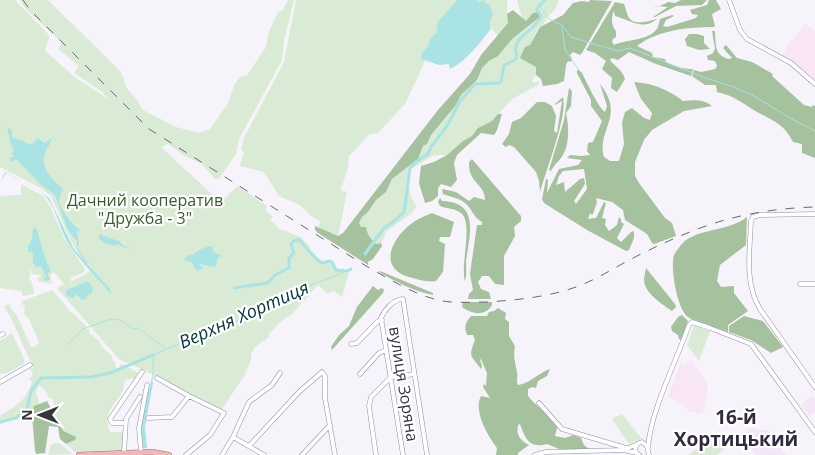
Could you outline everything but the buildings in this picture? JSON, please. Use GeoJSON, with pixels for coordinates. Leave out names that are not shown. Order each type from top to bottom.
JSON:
{"type":"FeatureCollection","features":[{"type":"Feature","properties":{"kind":"main road"},"geometry":{"type":"LineString","coordinates":[[79,455],[152,452],[169,455]]}},
{"type":"Feature","properties":{"kind":"street"},"geometry":{"type":"LineString","coordinates":[[729,0],[740,30],[747,40],[791,63],[815,84]]}},
{"type":"Feature","properties":{"kind":"street"},"geometry":{"type":"LineString","coordinates":[[815,214],[757,215],[750,221],[750,280],[753,295],[764,317],[815,387]]}},
{"type":"Feature","properties":{"kind":"street"},"geometry":{"type":"LineString","coordinates":[[800,284],[815,284]]}},
{"type":"Feature","properties":{"kind":"street","name":"вулиця Зоряна"},"geometry":{"type":"LineString","coordinates":[[403,455],[382,320],[382,315],[396,300],[403,299],[414,374]]}},
{"type":"Feature","properties":{"kind":"street"},"geometry":{"type":"LineString","coordinates":[[352,344],[357,343],[378,321],[382,320]]}},
{"type":"Feature","properties":{"kind":"street"},"geometry":{"type":"LineString","coordinates":[[644,455],[648,451],[649,432],[692,322],[751,344],[815,432]]}},
{"type":"Feature","properties":{"kind":"street"},"geometry":{"type":"LineString","coordinates":[[360,374],[379,353],[386,350]]}},
{"type":"Feature","properties":{"kind":"street"},"geometry":{"type":"LineString","coordinates":[[0,382],[30,365]]}},
{"type":"Feature","properties":{"kind":"street"},"geometry":{"type":"LineString","coordinates":[[125,423],[112,424],[110,417],[142,372]]}},
{"type":"Feature","properties":{"kind":"street"},"geometry":{"type":"LineString","coordinates":[[249,446],[299,392],[322,372],[325,376],[325,397],[335,455]]}},
{"type":"Feature","properties":{"kind":"street"},"geometry":{"type":"LineString","coordinates":[[222,455],[233,437],[248,402],[273,384],[280,373]]}},
{"type":"Feature","properties":{"kind":"street"},"geometry":{"type":"LineString","coordinates":[[376,455],[370,418],[369,406],[371,397],[391,378],[414,374],[426,455]]}},
{"type":"Feature","properties":{"kind":"street"},"geometry":{"type":"LineString","coordinates":[[157,378],[224,413],[210,435],[186,455]]}},
{"type":"Feature","properties":{"kind":"street"},"geometry":{"type":"LineString","coordinates":[[141,452],[139,428],[147,385]]}},
{"type":"Feature","properties":{"kind":"street"},"geometry":{"type":"LineString","coordinates":[[148,418],[172,417],[189,396]]}},
{"type":"Feature","properties":{"kind":"street"},"geometry":{"type":"LineString","coordinates":[[124,453],[126,418],[140,397]]}},
{"type":"Feature","properties":{"kind":"street"},"geometry":{"type":"LineString","coordinates":[[539,403],[562,429],[638,454]]}},
{"type":"Feature","properties":{"kind":"street"},"geometry":{"type":"LineString","coordinates":[[302,455],[330,425]]}},
{"type":"Feature","properties":{"kind":"street"},"geometry":{"type":"LineString","coordinates":[[638,454],[635,448],[649,432]]}},
{"type":"Feature","properties":{"kind":"street"},"geometry":{"type":"LineString","coordinates":[[233,437],[264,455]]}},
{"type":"Feature","properties":{"kind":"street"},"geometry":{"type":"LineString","coordinates":[[535,455],[546,452],[625,449],[639,443],[644,443],[648,451]]}},
{"type":"Feature","properties":{"kind":"shaded area"},"geometry":{"type":"Polygon","coordinates":[[[806,24],[815,32],[815,82],[783,54],[790,42],[806,24]]]}},
{"type":"Feature","properties":{"kind":"shaded area"},"geometry":{"type":"Polygon","coordinates":[[[692,360],[708,385],[704,411],[699,414],[688,411],[683,404],[668,397],[681,361],[684,365],[692,360]]]}},
{"type":"Feature","properties":{"kind":"shaded area"},"geometry":{"type":"Polygon","coordinates":[[[813,396],[815,398],[815,412],[810,416],[801,404],[813,396]]]}},
{"type":"Feature","properties":{"kind":"shaded area"},"geometry":{"type":"Polygon","coordinates":[[[751,428],[768,431],[786,455],[755,455],[741,435],[751,428]]]}},
{"type":"Feature","properties":{"kind":"green space","name":"Дачний кооператив \"Дружба - 3\""},"geometry":{"type":"Polygon","coordinates":[[[0,0],[15,0],[48,34],[49,38],[45,51],[76,78],[110,100],[101,91],[74,73],[79,66],[58,49],[62,43],[25,8],[20,0],[48,0],[120,71],[125,86],[143,110],[176,127],[199,133],[210,129],[227,105],[235,84],[240,77],[247,75],[266,47],[269,31],[278,12],[283,10],[288,0],[294,0],[284,41],[282,60],[239,139],[236,154],[219,179],[215,179],[202,164],[183,155],[170,145],[167,144],[161,147],[217,199],[222,201],[238,186],[267,206],[265,210],[273,217],[269,221],[273,222],[278,228],[301,237],[310,247],[312,254],[316,258],[322,262],[332,262],[336,270],[349,272],[342,297],[334,291],[328,294],[318,285],[291,315],[280,322],[269,334],[268,338],[255,347],[245,375],[222,409],[216,409],[160,378],[119,359],[57,288],[64,284],[54,272],[50,275],[52,284],[38,281],[38,278],[42,275],[32,274],[31,269],[29,279],[32,282],[34,294],[23,296],[22,291],[0,288],[0,196],[21,195],[21,184],[43,196],[50,206],[64,238],[85,269],[84,272],[70,278],[72,283],[72,281],[86,274],[92,268],[82,258],[72,243],[51,196],[41,188],[0,167],[0,0]],[[204,248],[191,262],[198,272],[200,269],[198,264],[211,266],[220,257],[211,250],[204,248]],[[86,282],[66,290],[66,295],[87,296],[91,294],[86,282]]]}},
{"type":"Feature","properties":{"kind":"green space"},"geometry":{"type":"Polygon","coordinates":[[[296,0],[464,0],[436,30],[436,33],[422,53],[421,59],[425,61],[405,104],[378,133],[370,134],[349,156],[348,167],[341,190],[347,192],[338,236],[318,227],[321,222],[311,216],[300,205],[279,196],[264,172],[240,166],[244,152],[241,149],[244,138],[284,62],[296,0]]]}},
{"type":"Feature","properties":{"kind":"green space"},"geometry":{"type":"Polygon","coordinates":[[[477,0],[508,0],[508,23],[501,37],[492,29],[490,24],[491,18],[477,0]]]}},
{"type":"Feature","properties":{"kind":"green space"},"geometry":{"type":"Polygon","coordinates":[[[517,0],[559,0],[555,10],[548,16],[544,24],[539,27],[530,45],[520,58],[537,67],[536,75],[532,80],[533,83],[540,81],[538,85],[512,99],[492,121],[478,128],[472,136],[447,155],[434,155],[410,170],[409,190],[417,206],[413,212],[387,231],[381,243],[376,244],[367,234],[366,227],[361,227],[359,223],[362,217],[376,200],[386,192],[392,179],[418,159],[423,146],[427,144],[431,135],[456,105],[461,95],[477,80],[482,68],[498,56],[512,39],[541,16],[539,13],[533,13],[526,21],[522,19],[517,0]]]}},
{"type":"Feature","properties":{"kind":"green space"},"geometry":{"type":"Polygon","coordinates":[[[590,0],[612,1],[582,53],[580,55],[573,52],[570,55],[572,59],[566,65],[564,81],[543,86],[541,79],[536,75],[536,67],[520,58],[525,47],[530,45],[540,27],[563,15],[573,3],[589,2],[590,0]]]}},
{"type":"Feature","properties":{"kind":"green space"},"geometry":{"type":"Polygon","coordinates":[[[681,0],[707,0],[702,5],[676,6],[653,17],[668,7],[659,6],[681,0]]]}},
{"type":"Feature","properties":{"kind":"green space"},"geometry":{"type":"Polygon","coordinates":[[[709,0],[716,0],[721,9],[712,14],[714,27],[674,30],[654,36],[637,46],[652,53],[653,57],[665,59],[666,62],[672,65],[693,69],[691,76],[629,52],[618,60],[612,58],[610,60],[625,79],[617,92],[611,88],[612,78],[602,69],[606,61],[595,53],[586,50],[615,2],[624,4],[628,16],[633,21],[641,22],[657,19],[647,24],[636,24],[615,16],[614,11],[612,24],[616,31],[616,37],[612,42],[614,45],[648,36],[657,29],[660,19],[672,15],[674,16],[666,20],[663,26],[667,27],[696,18],[698,15],[692,14],[690,10],[707,5],[709,0]]]}},
{"type":"Feature","properties":{"kind":"green space"},"geometry":{"type":"Polygon","coordinates":[[[513,10],[526,21],[533,13],[539,12],[541,16],[512,39],[498,56],[482,68],[477,80],[461,95],[456,105],[431,135],[427,144],[423,146],[418,159],[392,179],[386,192],[376,200],[362,217],[359,223],[361,227],[366,227],[371,239],[376,244],[381,243],[382,246],[373,259],[368,262],[368,265],[318,233],[315,230],[315,226],[338,236],[343,233],[438,110],[470,74],[481,55],[508,23],[507,14],[513,10]]]}},
{"type":"Feature","properties":{"kind":"green space"},"geometry":{"type":"Polygon","coordinates":[[[712,31],[715,31],[717,49],[721,55],[729,59],[732,58],[723,48],[726,45],[737,58],[752,62],[773,74],[772,76],[804,105],[815,106],[815,158],[802,153],[802,144],[793,142],[786,131],[778,124],[733,98],[717,92],[716,85],[705,85],[692,76],[694,70],[701,72],[715,69],[717,66],[715,61],[708,60],[707,56],[713,53],[715,49],[712,31]]]}},
{"type":"Feature","properties":{"kind":"green space"},"geometry":{"type":"Polygon","coordinates":[[[689,34],[704,36],[704,43],[710,49],[699,50],[687,46],[685,39],[689,34]]]}},
{"type":"Feature","properties":{"kind":"green space"},"geometry":{"type":"Polygon","coordinates":[[[577,70],[579,70],[582,73],[596,100],[605,112],[607,106],[600,84],[607,95],[611,114],[603,147],[604,157],[610,161],[619,161],[624,144],[622,123],[625,112],[632,108],[644,118],[650,120],[652,113],[641,99],[634,82],[660,88],[683,101],[702,101],[712,106],[684,111],[652,130],[644,140],[635,162],[635,176],[665,218],[672,223],[676,236],[654,244],[647,234],[625,220],[623,210],[612,202],[596,198],[597,202],[593,214],[590,213],[588,219],[596,218],[604,202],[606,203],[602,218],[606,219],[605,225],[609,231],[617,225],[619,217],[624,224],[617,238],[621,242],[634,231],[634,238],[629,250],[626,251],[587,230],[544,203],[542,199],[546,179],[548,180],[547,193],[559,169],[578,165],[582,160],[567,158],[570,155],[590,155],[587,151],[588,143],[593,142],[602,121],[591,106],[591,100],[577,70]],[[584,169],[563,171],[556,185],[564,182],[565,192],[580,179],[584,178],[585,184],[574,201],[576,204],[587,189],[584,169]]]}},
{"type":"Feature","properties":{"kind":"green space"},"geometry":{"type":"Polygon","coordinates":[[[569,88],[572,91],[571,106],[566,113],[568,130],[566,148],[551,171],[549,170],[564,120],[569,88]]]}},
{"type":"Feature","properties":{"kind":"green space"},"geometry":{"type":"Polygon","coordinates":[[[563,97],[564,105],[560,129],[540,192],[536,172],[514,147],[509,145],[506,147],[502,144],[509,134],[512,122],[521,118],[537,102],[545,102],[552,106],[556,116],[554,131],[557,133],[562,101],[555,104],[563,97]]]}},
{"type":"Feature","properties":{"kind":"green space"},"geometry":{"type":"Polygon","coordinates":[[[498,114],[502,114],[494,135],[481,133],[457,155],[454,163],[457,180],[451,187],[441,184],[438,188],[438,196],[432,201],[425,203],[419,183],[421,166],[447,155],[472,136],[478,128],[492,121],[498,114]]]}},
{"type":"Feature","properties":{"kind":"green space"},"geometry":{"type":"Polygon","coordinates":[[[472,159],[521,216],[521,221],[514,227],[515,236],[504,256],[504,285],[495,284],[489,276],[482,276],[478,282],[481,289],[489,292],[491,299],[468,299],[469,294],[473,290],[470,274],[477,225],[482,225],[482,222],[476,218],[464,202],[443,194],[442,189],[456,192],[469,201],[474,197],[485,200],[482,190],[469,169],[469,162],[472,159]]]}},
{"type":"Feature","properties":{"kind":"green space"},"geometry":{"type":"Polygon","coordinates":[[[440,198],[442,201],[463,207],[468,214],[470,232],[465,281],[465,220],[460,212],[440,206],[438,202],[440,198]]]}},
{"type":"Feature","properties":{"kind":"green space"},"geometry":{"type":"Polygon","coordinates":[[[432,213],[454,222],[450,237],[440,237],[439,241],[445,244],[443,272],[436,281],[429,282],[399,273],[393,267],[391,253],[393,245],[404,230],[432,213]]]}},
{"type":"Feature","properties":{"kind":"green space"},"geometry":{"type":"Polygon","coordinates":[[[747,217],[746,245],[720,265],[717,281],[721,287],[734,286],[734,293],[748,311],[728,325],[728,332],[697,322],[684,313],[675,288],[673,261],[675,253],[686,240],[701,233],[740,222],[747,217]]]}},
{"type":"Feature","properties":{"kind":"green space"},"geometry":{"type":"Polygon","coordinates":[[[646,268],[675,304],[676,307],[672,311],[656,300],[647,289],[644,281],[646,268]]]}},
{"type":"Feature","properties":{"kind":"green space"},"geometry":{"type":"Polygon","coordinates":[[[380,271],[433,293],[433,295],[405,286],[380,271]]]}},
{"type":"Feature","properties":{"kind":"green space"},"geometry":{"type":"Polygon","coordinates":[[[373,286],[378,290],[382,288],[384,290],[383,293],[332,350],[331,347],[339,335],[349,326],[357,307],[373,286]]]}},
{"type":"Feature","properties":{"kind":"green space"},"geometry":{"type":"Polygon","coordinates":[[[52,290],[66,306],[66,309],[69,308],[69,311],[86,326],[86,329],[89,329],[89,333],[112,356],[116,368],[119,368],[121,364],[138,374],[135,378],[125,380],[123,391],[108,414],[107,419],[110,432],[124,432],[122,450],[75,452],[66,444],[75,440],[57,419],[53,399],[49,398],[46,391],[39,385],[36,392],[39,404],[34,406],[31,412],[0,424],[0,416],[20,402],[27,394],[32,382],[29,379],[33,375],[30,368],[34,368],[4,306],[10,304],[31,347],[36,346],[39,342],[29,319],[24,314],[25,307],[22,301],[52,290]]]}},
{"type":"Feature","properties":{"kind":"green space"},"geometry":{"type":"Polygon","coordinates":[[[463,302],[492,302],[492,305],[486,311],[478,313],[462,307],[463,302]]]}},
{"type":"Feature","properties":{"kind":"green space"},"geometry":{"type":"Polygon","coordinates":[[[498,308],[506,313],[505,319],[509,322],[509,336],[515,346],[514,357],[518,385],[550,369],[547,376],[538,381],[536,388],[528,389],[528,396],[556,425],[555,436],[565,438],[573,435],[581,438],[584,445],[589,449],[559,449],[547,444],[532,444],[526,438],[520,424],[518,425],[518,434],[529,445],[518,455],[496,455],[497,448],[486,430],[479,409],[481,396],[490,398],[483,387],[484,384],[486,386],[487,373],[481,359],[481,369],[472,356],[471,353],[475,340],[473,335],[467,335],[465,327],[471,316],[487,316],[489,312],[498,308]]]}},
{"type":"Feature","properties":{"kind":"green space"},"geometry":{"type":"Polygon","coordinates":[[[682,315],[688,321],[681,340],[672,331],[671,327],[678,317],[682,315]]]}},
{"type":"Feature","properties":{"kind":"green space"},"geometry":{"type":"Polygon","coordinates":[[[744,316],[763,321],[783,347],[771,353],[751,340],[729,332],[729,326],[744,316]]]}},
{"type":"Feature","properties":{"kind":"green space"},"geometry":{"type":"Polygon","coordinates":[[[694,325],[710,331],[699,361],[687,345],[694,325]]]}},
{"type":"Feature","properties":{"kind":"green space"},"geometry":{"type":"Polygon","coordinates":[[[12,333],[24,359],[24,364],[7,373],[0,374],[0,341],[12,333]]]}},
{"type":"Feature","properties":{"kind":"green space"},"geometry":{"type":"Polygon","coordinates":[[[47,401],[64,431],[76,437],[75,440],[66,444],[60,439],[58,427],[49,426],[45,453],[36,454],[31,412],[34,406],[47,401]]]}},
{"type":"Feature","properties":{"kind":"green space"},"geometry":{"type":"Polygon","coordinates":[[[622,414],[642,439],[629,444],[612,419],[622,414]]]}},
{"type":"Feature","properties":{"kind":"green space"},"geometry":{"type":"Polygon","coordinates":[[[719,434],[738,438],[717,455],[688,455],[719,434]]]}},
{"type":"Feature","properties":{"kind":"green space"},"geometry":{"type":"Polygon","coordinates":[[[59,443],[73,454],[48,455],[51,445],[59,443]]]}},
{"type":"Feature","properties":{"kind":"water"},"geometry":{"type":"Polygon","coordinates":[[[457,0],[477,0],[478,2],[485,0],[485,3],[489,4],[493,15],[490,21],[491,29],[468,56],[450,69],[449,64],[439,65],[421,59],[422,53],[436,33],[438,22],[457,0]]]}},
{"type":"Feature","properties":{"kind":"water"},"geometry":{"type":"Polygon","coordinates":[[[7,127],[12,130],[12,137],[29,144],[34,143],[37,138],[45,143],[52,138],[45,153],[44,164],[48,174],[63,189],[59,201],[61,208],[80,230],[77,232],[79,244],[77,248],[77,240],[67,228],[55,195],[39,183],[16,159],[10,162],[10,158],[14,156],[12,154],[14,150],[7,127]]]}},
{"type":"Feature","properties":{"kind":"water"},"geometry":{"type":"Polygon","coordinates":[[[35,188],[49,198],[74,249],[110,289],[111,294],[73,250],[65,238],[49,202],[35,188]]]}},
{"type":"Feature","properties":{"kind":"water"},"geometry":{"type":"Polygon","coordinates":[[[33,228],[37,230],[45,258],[51,270],[47,274],[50,279],[47,281],[43,279],[46,277],[41,266],[36,267],[33,262],[33,253],[28,251],[33,228]]]}},
{"type":"Feature","properties":{"kind":"water"},"geometry":{"type":"Polygon","coordinates":[[[99,234],[121,242],[121,244],[131,249],[118,244],[116,246],[107,244],[99,239],[99,234]]]}},
{"type":"Feature","properties":{"kind":"water"},"geometry":{"type":"Polygon","coordinates":[[[212,246],[214,252],[221,256],[217,260],[216,266],[199,264],[204,269],[200,269],[198,272],[191,262],[185,261],[184,259],[189,255],[212,246]]]}},
{"type":"Feature","properties":{"kind":"water"},"geometry":{"type":"Polygon","coordinates":[[[77,248],[90,265],[77,250],[77,248]]]}},
{"type":"Feature","properties":{"kind":"water"},"geometry":{"type":"Polygon","coordinates":[[[89,282],[93,288],[92,293],[85,300],[80,299],[76,295],[73,298],[66,295],[66,290],[89,282]]]}},
{"type":"Feature","properties":{"kind":"water"},"geometry":{"type":"Polygon","coordinates":[[[152,378],[153,383],[145,427],[147,448],[143,448],[141,431],[144,407],[152,378]]]}},
{"type":"Feature","properties":{"kind":"waterway","name":"Верхня Хортиця"},"geometry":{"type":"LineString","coordinates":[[365,254],[384,228],[404,212],[410,168],[428,154],[447,126],[460,101],[475,84],[501,82],[504,65],[515,60],[517,57],[516,50],[519,39],[537,22],[541,16],[537,10],[538,7],[545,0]]}},
{"type":"Feature","properties":{"kind":"waterway"},"geometry":{"type":"LineString","coordinates":[[540,6],[549,19],[562,25],[571,37],[607,48]]}},
{"type":"Feature","properties":{"kind":"waterway"},"geometry":{"type":"LineString","coordinates":[[562,27],[565,50],[578,69]]}},
{"type":"Feature","properties":{"kind":"waterway"},"geometry":{"type":"LineString","coordinates":[[608,48],[619,51],[630,48],[703,77],[734,87],[754,96],[815,131]]}},
{"type":"Feature","properties":{"kind":"waterway","name":"Верхня Хортиця"},"geometry":{"type":"LineString","coordinates":[[235,288],[268,283],[275,275],[289,268],[289,258],[294,253],[291,244],[295,240],[299,240],[322,263],[332,262],[336,270],[347,271],[351,269]]}},
{"type":"Feature","properties":{"kind":"waterway","name":"Верхня Хортиця"},"geometry":{"type":"LineString","coordinates":[[68,344],[83,329],[108,320],[117,319],[132,329],[138,328],[166,349],[254,314],[268,302],[347,271]]}},
{"type":"Feature","properties":{"kind":"waterway"},"geometry":{"type":"LineString","coordinates":[[152,380],[153,355],[165,350]]}},
{"type":"Feature","properties":{"kind":"waterway","name":"Верхня Хортиця"},"geometry":{"type":"LineString","coordinates":[[0,422],[16,418],[27,410],[31,391],[41,378],[90,377],[110,373],[153,355]]}},
{"type":"Feature","properties":{"kind":"railway"},"geometry":{"type":"LineString","coordinates":[[23,0],[30,10],[149,129],[366,266],[407,289],[440,301],[487,302],[543,296],[584,284],[662,244],[717,222],[758,212],[815,207]]}},
{"type":"Feature","properties":{"kind":"district","name":"16-й Хортицький"},"geometry":{"type":"Point","coordinates":[736,428]}}]}
